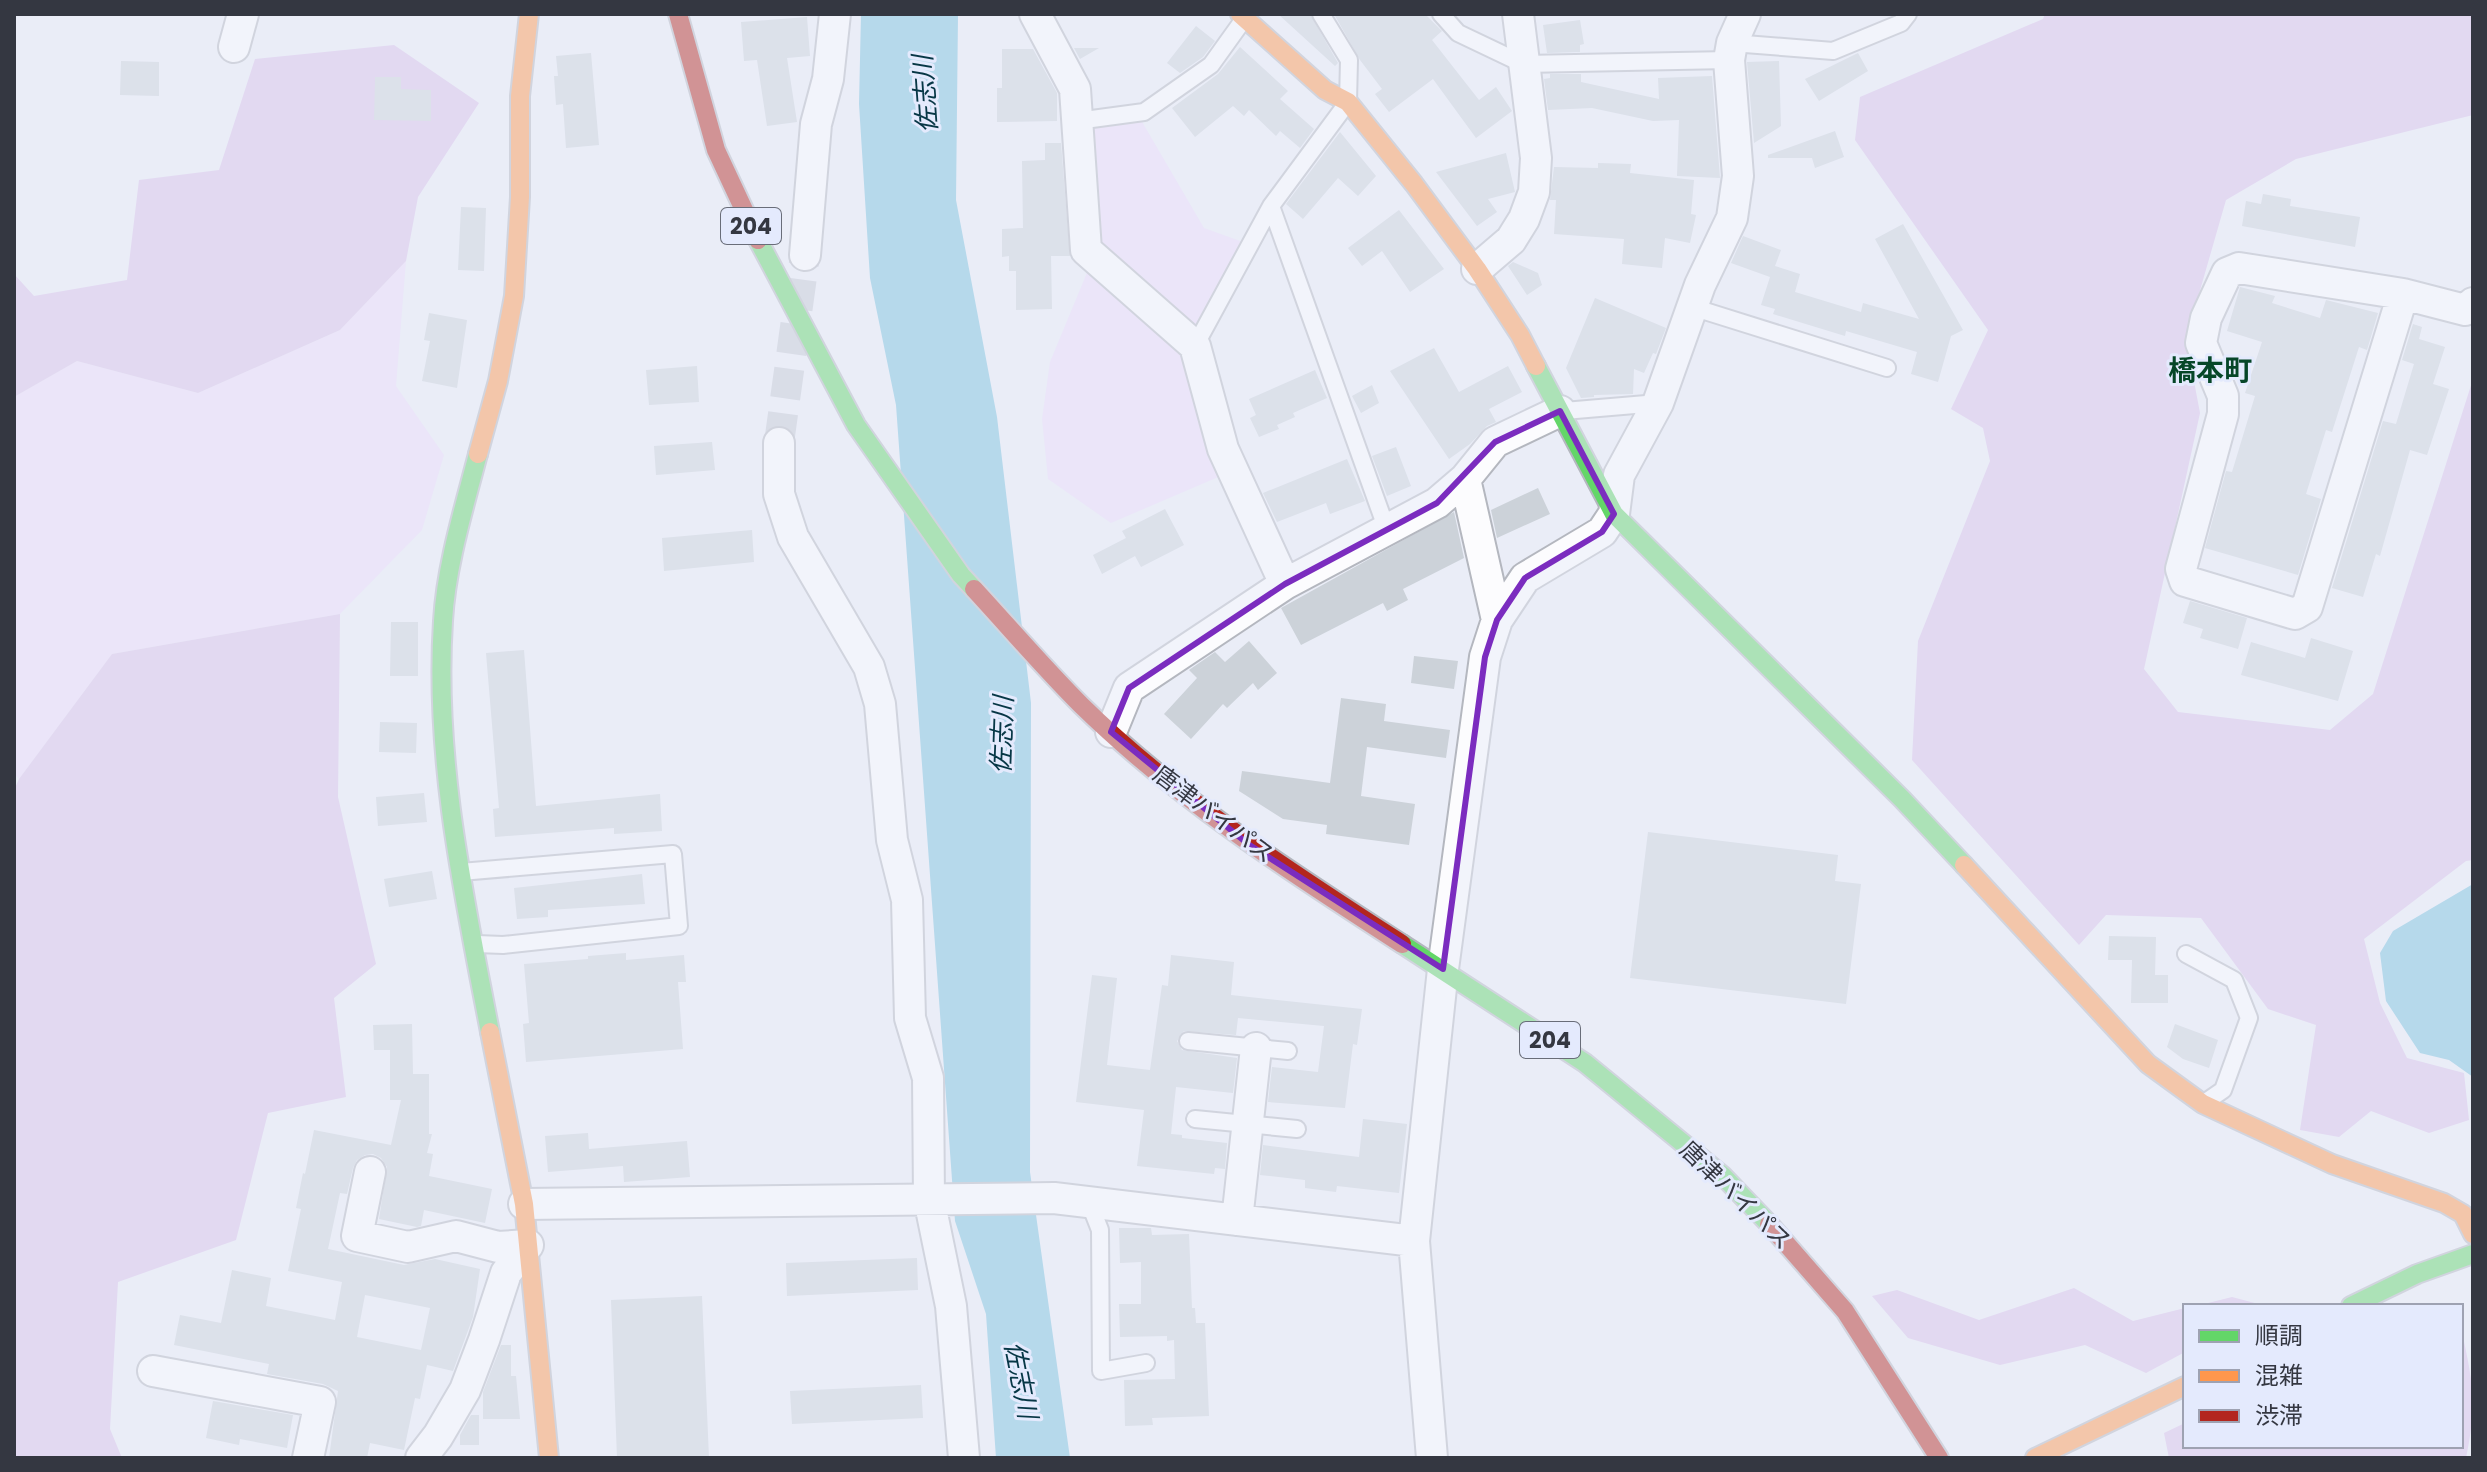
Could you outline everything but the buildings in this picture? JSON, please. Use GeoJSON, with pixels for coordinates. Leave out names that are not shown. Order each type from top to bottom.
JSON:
{"type":"FeatureCollection","features":[{"type":"Feature","properties":{"kind":"main road"},"geometry":{"type":"LineString","coordinates":[[529,14],[520,96],[520,197],[514,296],[498,381],[459,527],[443,619],[442,738],[459,872],[524,1204],[549,1458]]}},
{"type":"Feature","properties":{"kind":"main road","name":"唐津バイパス"},"geometry":{"type":"LineString","coordinates":[[678,14],[716,150],[747,218],[856,425],[961,575],[1081,705],[1168,782],[1248,844],[1585,1063],[1723,1176],[1790,1245],[1845,1311],[1939,1458]]}},
{"type":"Feature","properties":{"kind":"main road"},"geometry":{"type":"LineString","coordinates":[[1242,16],[1325,90],[1348,102],[1414,184],[1477,269],[1520,335],[1614,514],[1902,799],[2148,1064],[2203,1104],[2332,1164],[2444,1203],[2463,1214],[2473,1234]]}},
{"type":"Feature","properties":{"kind":"main road"},"geometry":{"type":"LineString","coordinates":[[2355,1304],[2417,1274],[2473,1254]]}},
{"type":"Feature","properties":{"kind":"main road"},"geometry":{"type":"LineString","coordinates":[[2035,1458],[2183,1387]]}},
{"type":"Feature","properties":{"kind":"street"},"geometry":{"type":"LineString","coordinates":[[234,47],[243,14]]}},
{"type":"Feature","properties":{"kind":"street"},"geometry":{"type":"LineString","coordinates":[[805,255],[816,124],[828,79],[835,14]]}},
{"type":"Feature","properties":{"kind":"street"},"geometry":{"type":"LineString","coordinates":[[1035,14],[1075,89],[1086,250],[1195,346],[1223,449],[1285,584]]}},
{"type":"Feature","properties":{"kind":"street"},"geometry":{"type":"LineString","coordinates":[[1477,269],[1511,240],[1524,219],[1534,192],[1536,158],[1518,14]]}},
{"type":"Feature","properties":{"kind":"street"},"geometry":{"type":"LineString","coordinates":[[1432,1458],[1414,1241],[1443,969],[1485,657],[1497,620],[1525,578],[1602,532],[1614,514],[1619,475],[1658,403],[1700,285],[1732,218],[1738,176],[1730,51],[1745,14]]}},
{"type":"Feature","properties":{"kind":"street"},"geometry":{"type":"LineString","coordinates":[[2403,294],[2307,607],[2295,614],[2185,581],[2181,569],[2223,414],[2223,396],[2201,343],[2206,318],[2227,273],[2239,268],[2403,294],[2465,310],[2473,303]]}},
{"type":"Feature","properties":{"kind":"street"},"geometry":{"type":"LineString","coordinates":[[1111,732],[1129,688],[1285,584],[1437,503],[1465,479],[1495,442],[1560,411]]}},
{"type":"Feature","properties":{"kind":"street"},"geometry":{"type":"LineString","coordinates":[[779,443],[779,494],[793,537],[869,667],[880,704],[892,840],[907,900],[910,1018],[928,1078],[944,1199],[964,1458]]}},
{"type":"Feature","properties":{"kind":"street"},"geometry":{"type":"LineString","coordinates":[[1465,479],[1497,620]]}},
{"type":"Feature","properties":{"kind":"street"},"geometry":{"type":"LineString","coordinates":[[1237,1220],[1256,1048]]}},
{"type":"Feature","properties":{"kind":"street"},"geometry":{"type":"LineString","coordinates":[[370,1172],[357,1236],[408,1247],[456,1236],[498,1247],[528,1245]]}},
{"type":"Feature","properties":{"kind":"street"},"geometry":{"type":"LineString","coordinates":[[524,1204],[1054,1198],[1414,1241]]}},
{"type":"Feature","properties":{"kind":"street"},"geometry":{"type":"LineString","coordinates":[[421,1458],[465,1390],[506,1273],[528,1245]]}},
{"type":"Feature","properties":{"kind":"street"},"geometry":{"type":"LineString","coordinates":[[153,1371],[320,1402],[308,1458]]}},
{"type":"Feature","properties":{"kind":"lane"},"geometry":{"type":"LineString","coordinates":[[1195,346],[1271,206],[1348,102],[1349,60],[1321,14]]}},
{"type":"Feature","properties":{"kind":"lane"},"geometry":{"type":"LineString","coordinates":[[1441,14],[1458,33],[1523,64],[1730,51],[1833,51],[1901,23],[1908,14]]}},
{"type":"Feature","properties":{"kind":"lane"},"geometry":{"type":"LineString","coordinates":[[1077,121],[1144,112],[1211,65],[1242,16]]}},
{"type":"Feature","properties":{"kind":"lane"},"geometry":{"type":"LineString","coordinates":[[1271,206],[1387,530]]}},
{"type":"Feature","properties":{"kind":"lane"},"geometry":{"type":"LineString","coordinates":[[1692,307],[1887,368]]}},
{"type":"Feature","properties":{"kind":"lane"},"geometry":{"type":"LineString","coordinates":[[1560,411],[1658,403]]}},
{"type":"Feature","properties":{"kind":"lane"},"geometry":{"type":"LineString","coordinates":[[459,872],[673,854],[679,926],[503,945],[472,944]]}},
{"type":"Feature","properties":{"kind":"lane"},"geometry":{"type":"LineString","coordinates":[[2186,954],[2234,980],[2249,1018],[2223,1090],[2203,1104]]}},
{"type":"Feature","properties":{"kind":"lane"},"geometry":{"type":"LineString","coordinates":[[1188,1041],[1288,1051]]}},
{"type":"Feature","properties":{"kind":"lane"},"geometry":{"type":"LineString","coordinates":[[1195,1119],[1297,1129]]}},
{"type":"Feature","properties":{"kind":"lane"},"geometry":{"type":"LineString","coordinates":[[1089,1202],[1100,1230],[1101,1371],[1146,1363]]}},
{"type":"Feature","properties":{"kind":"highlighted area"},"geometry":{"type":"Polygon","coordinates":[[[1560,411],[1614,514],[1602,532],[1525,578],[1497,620],[1485,657],[1443,969],[1248,844],[1111,732],[1129,688],[1285,584],[1437,503],[1495,442],[1560,411]]]}},
{"type":"Feature","properties":{"kind":"shaded area"},"geometry":{"type":"Polygon","coordinates":[[[2045,14],[2473,14],[2473,115],[2296,159],[2226,200],[2186,339],[2200,413],[2144,669],[2178,712],[2330,730],[2373,694],[2473,379],[2473,860],[2466,861],[2364,939],[2380,1003],[2407,1058],[2464,1073],[2469,1120],[2429,1133],[2371,1111],[2339,1137],[2300,1130],[2316,1025],[2268,1009],[2201,918],[2106,915],[2079,945],[1912,760],[1918,641],[1990,461],[1983,428],[1951,409],[1988,330],[1855,140],[1860,97],[2043,19],[2045,14]]]}},
{"type":"Feature","properties":{"kind":"shaded area"},"geometry":{"type":"Polygon","coordinates":[[[394,45],[479,103],[418,197],[406,261],[340,330],[198,393],[77,361],[14,397],[14,274],[34,296],[127,280],[139,180],[219,170],[255,59],[394,45]]]}},
{"type":"Feature","properties":{"kind":"shaded area"},"geometry":{"type":"Polygon","coordinates":[[[1141,120],[1204,228],[1243,242],[1188,349],[1223,475],[1111,523],[1048,479],[1042,419],[1050,362],[1096,251],[1085,130],[1141,120]]]}},
{"type":"Feature","properties":{"kind":"shaded area"},"geometry":{"type":"Polygon","coordinates":[[[406,261],[396,386],[444,455],[422,530],[340,614],[112,654],[19,779],[14,774],[14,397],[77,361],[198,393],[340,330],[406,261]]]}},
{"type":"Feature","properties":{"kind":"shaded area"},"geometry":{"type":"Polygon","coordinates":[[[340,614],[338,797],[376,964],[334,998],[346,1097],[268,1113],[236,1240],[118,1282],[110,1429],[122,1458],[14,1458],[14,790],[112,654],[340,614]]]}},
{"type":"Feature","properties":{"kind":"shaded area"},"geometry":{"type":"Polygon","coordinates":[[[2074,1288],[2133,1321],[2183,1308],[2183,1353],[2146,1373],[2085,1345],[2000,1365],[1908,1338],[1872,1296],[1897,1290],[1979,1320],[2074,1288]]]}},
{"type":"Feature","properties":{"kind":"shaded area"},"geometry":{"type":"Polygon","coordinates":[[[2232,1297],[2258,1304],[2204,1304],[2232,1297]]]}},
{"type":"Feature","properties":{"kind":"shaded area"},"geometry":{"type":"Polygon","coordinates":[[[2463,1339],[2472,1393],[2472,1423],[2466,1458],[2169,1458],[2164,1433],[2183,1424],[2183,1448],[2463,1448],[2463,1339]]]}},
{"type":"Feature","properties":{"kind":"water","name":"佐志川"},"geometry":{"type":"Polygon","coordinates":[[[861,14],[958,14],[956,200],[997,417],[1031,703],[1030,1172],[1070,1458],[996,1458],[986,1314],[955,1221],[896,405],[870,278],[859,104],[861,14]]]}},
{"type":"Feature","properties":{"kind":"water"},"geometry":{"type":"Polygon","coordinates":[[[2473,884],[2473,1077],[2449,1060],[2420,1053],[2386,1001],[2380,953],[2393,931],[2473,884]]]}},
{"type":"Feature","properties":{"kind":"tunnel"},"geometry":{"type":"LineString","coordinates":[[779,443],[805,255]]}},
{"type":"Feature","properties":{"kind":"traffic: fast"},"geometry":{"type":"LineString","coordinates":[[758,240],[856,425],[974,589]]}},
{"type":"Feature","properties":{"kind":"traffic: fast"},"geometry":{"type":"LineString","coordinates":[[1536,366],[1614,514],[1902,799],[1964,865]]}},
{"type":"Feature","properties":{"kind":"traffic: fast"},"geometry":{"type":"LineString","coordinates":[[478,454],[448,579],[441,673],[453,828],[490,1032]]}},
{"type":"Feature","properties":{"kind":"traffic: fast"},"geometry":{"type":"LineString","coordinates":[[1402,944],[1585,1063],[1723,1176],[1769,1224]]}},
{"type":"Feature","properties":{"kind":"traffic: fast"},"geometry":{"type":"LineString","coordinates":[[2355,1304],[2417,1274],[2473,1254]]}},
{"type":"Feature","properties":{"kind":"traffic: slow"},"geometry":{"type":"LineString","coordinates":[[478,454],[498,381],[514,296],[520,197],[520,96],[529,14]]}},
{"type":"Feature","properties":{"kind":"traffic: slow"},"geometry":{"type":"LineString","coordinates":[[1240,14],[1325,90],[1348,102],[1477,269],[1520,335],[1536,366]]}},
{"type":"Feature","properties":{"kind":"traffic: slow"},"geometry":{"type":"LineString","coordinates":[[1964,865],[2148,1064],[2203,1104],[2332,1164],[2444,1203],[2463,1214],[2473,1234]]}},
{"type":"Feature","properties":{"kind":"traffic: slow"},"geometry":{"type":"LineString","coordinates":[[490,1032],[524,1204],[549,1458]]}},
{"type":"Feature","properties":{"kind":"traffic: slow"},"geometry":{"type":"LineString","coordinates":[[2035,1458],[2183,1387]]}},
{"type":"Feature","properties":{"kind":"traffic: jam"},"geometry":{"type":"LineString","coordinates":[[678,14],[716,150],[758,240]]}},
{"type":"Feature","properties":{"kind":"traffic: jam"},"geometry":{"type":"LineString","coordinates":[[974,589],[1081,705],[1156,772],[1276,861],[1402,944]]}},
{"type":"Feature","properties":{"kind":"traffic: jam"},"geometry":{"type":"LineString","coordinates":[[1769,1224],[1845,1311],[1939,1458]]}},
{"type":"Feature","properties":{"kind":"district","name":"橋本町"},"geometry":{"type":"Point","coordinates":[2210,370]}}]}
